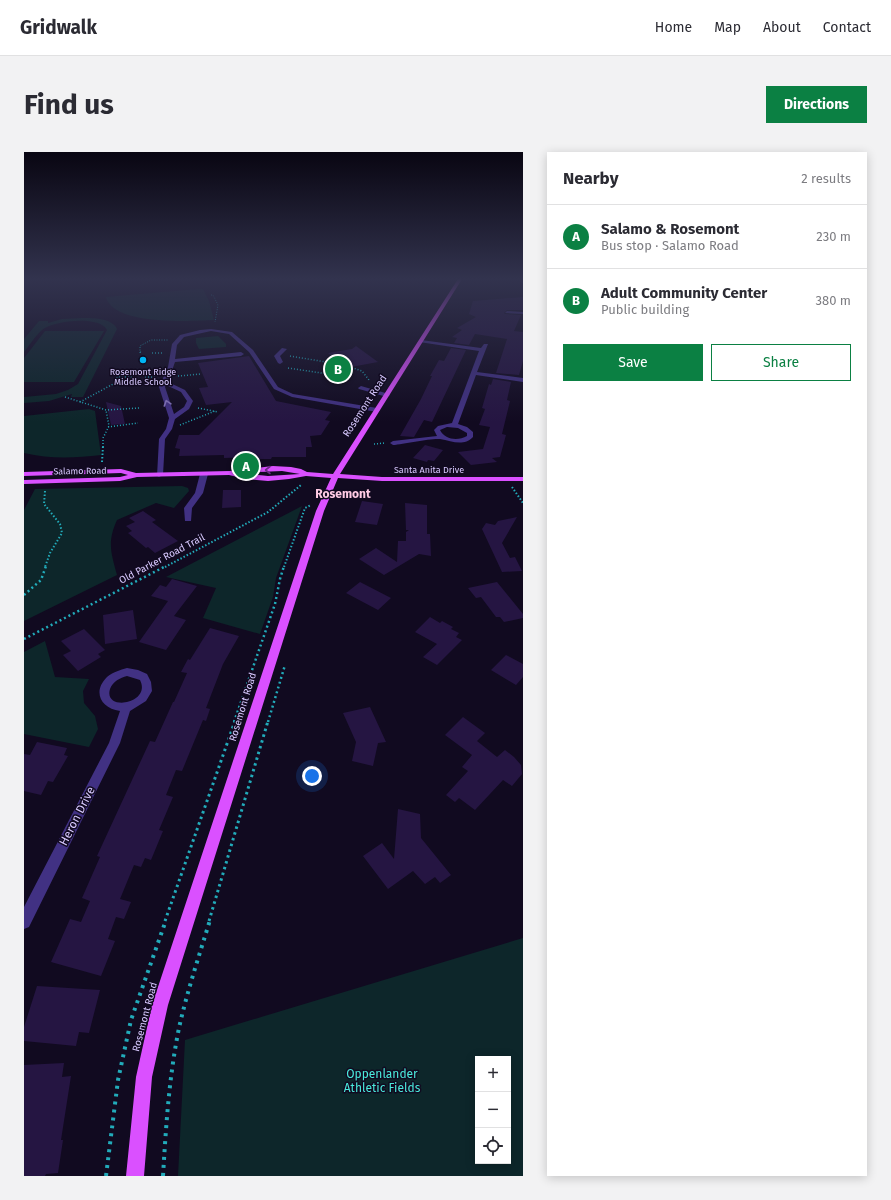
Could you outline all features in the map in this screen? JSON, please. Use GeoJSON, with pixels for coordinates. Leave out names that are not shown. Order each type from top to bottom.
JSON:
{"type":"FeatureCollection","features":[{"type":"Feature","properties":{"kind":"main road","name":"Rosemont Road"},"geometry":{"type":"LineString","coordinates":[[135,1176],[144,1077],[160,1005],[316,524],[335,476],[430,327]]}},
{"type":"Feature","properties":{"kind":"main road","name":"Salamo Road"},"geometry":{"type":"LineString","coordinates":[[24,474],[121,471],[137,475]]}},
{"type":"Feature","properties":{"kind":"main road","name":"Salamo Road"},"geometry":{"type":"LineString","coordinates":[[24,482],[120,479],[137,475],[230,474],[240,478],[296,478],[306,474],[335,476]]}},
{"type":"Feature","properties":{"kind":"main road","name":"Santa Anita Drive"},"geometry":{"type":"LineString","coordinates":[[335,476],[382,479],[523,479]]}},
{"type":"Feature","properties":{"kind":"street"},"geometry":{"type":"LineString","coordinates":[[172,418],[162,387],[166,382],[172,360],[174,350],[173,342],[182,336],[200,331],[212,330],[230,333],[251,351],[276,388],[292,395],[377,410]]}},
{"type":"Feature","properties":{"kind":"street"},"geometry":{"type":"LineString","coordinates":[[421,341],[482,350]]}},
{"type":"Feature","properties":{"kind":"street"},"geometry":{"type":"LineString","coordinates":[[455,425],[473,373],[482,350],[486,345]]}},
{"type":"Feature","properties":{"kind":"street"},"geometry":{"type":"LineString","coordinates":[[223,348],[226,355]]}},
{"type":"Feature","properties":{"kind":"street"},"geometry":{"type":"LineString","coordinates":[[280,362],[278,355],[284,349]]}},
{"type":"Feature","properties":{"kind":"street"},"geometry":{"type":"LineString","coordinates":[[172,360],[241,354]]}},
{"type":"Feature","properties":{"kind":"street"},"geometry":{"type":"LineString","coordinates":[[473,373],[523,380]]}},
{"type":"Feature","properties":{"kind":"street"},"geometry":{"type":"LineString","coordinates":[[159,475],[162,439],[172,418],[187,408],[190,401],[181,388],[166,382]]}},
{"type":"Feature","properties":{"kind":"street"},"geometry":{"type":"LineString","coordinates":[[362,388],[387,395]]}},
{"type":"Feature","properties":{"kind":"street"},"geometry":{"type":"LineString","coordinates":[[393,443],[442,437],[461,441],[470,437],[471,433],[469,430],[455,425],[442,426],[437,429],[438,434],[442,437]]}},
{"type":"Feature","properties":{"kind":"street"},"geometry":{"type":"LineString","coordinates":[[188,518],[188,508],[199,493],[204,474]]}},
{"type":"Feature","properties":{"kind":"street","name":"Heron Drive"},"geometry":{"type":"LineString","coordinates":[[24,922],[114,743],[126,708]]}},
{"type":"Feature","properties":{"kind":"path"},"geometry":{"type":"LineString","coordinates":[[142,353],[139,352],[139,347],[146,342],[158,340],[173,342]]}},
{"type":"Feature","properties":{"kind":"path"},"geometry":{"type":"LineString","coordinates":[[152,353],[165,353]]}},
{"type":"Feature","properties":{"kind":"path"},"geometry":{"type":"LineString","coordinates":[[278,355],[334,363],[363,371],[368,376],[369,381]]}},
{"type":"Feature","properties":{"kind":"path"},"geometry":{"type":"LineString","coordinates":[[178,360],[176,374],[182,381]]}},
{"type":"Feature","properties":{"kind":"path"},"geometry":{"type":"LineString","coordinates":[[326,362],[328,366]]}},
{"type":"Feature","properties":{"kind":"path"},"geometry":{"type":"LineString","coordinates":[[334,363],[335,367]]}},
{"type":"Feature","properties":{"kind":"path"},"geometry":{"type":"LineString","coordinates":[[288,368],[348,377],[352,373]]}},
{"type":"Feature","properties":{"kind":"path"},"geometry":{"type":"LineString","coordinates":[[177,377],[201,374]]}},
{"type":"Feature","properties":{"kind":"path"},"geometry":{"type":"LineString","coordinates":[[80,402],[115,383],[117,377],[134,377]]}},
{"type":"Feature","properties":{"kind":"path"},"geometry":{"type":"LineString","coordinates":[[145,377],[160,377]]}},
{"type":"Feature","properties":{"kind":"path"},"geometry":{"type":"LineString","coordinates":[[65,397],[106,410],[139,408]]}},
{"type":"Feature","properties":{"kind":"path"},"geometry":{"type":"LineString","coordinates":[[196,409],[198,403]]}},
{"type":"Feature","properties":{"kind":"path"},"geometry":{"type":"LineString","coordinates":[[193,407],[196,409],[218,412]]}},
{"type":"Feature","properties":{"kind":"path"},"geometry":{"type":"LineString","coordinates":[[101,467],[103,458],[103,438],[108,427],[106,410]]}},
{"type":"Feature","properties":{"kind":"path"},"geometry":{"type":"LineString","coordinates":[[179,424],[183,425],[215,411]]}},
{"type":"Feature","properties":{"kind":"path"},"geometry":{"type":"LineString","coordinates":[[176,428],[181,422]]}},
{"type":"Feature","properties":{"kind":"path"},"geometry":{"type":"LineString","coordinates":[[108,427],[138,423]]}},
{"type":"Feature","properties":{"kind":"path"},"geometry":{"type":"LineString","coordinates":[[24,596],[41,580],[50,554],[62,533],[60,524],[44,504],[45,487],[48,481]]}},
{"type":"Feature","properties":{"kind":"path","name":"Old Parker Road Trail"},"geometry":{"type":"LineString","coordinates":[[24,639],[154,573],[268,512],[301,485]]}},
{"type":"Feature","properties":{"kind":"path"},"geometry":{"type":"LineString","coordinates":[[512,487],[523,503]]}},
{"type":"Feature","properties":{"kind":"path"},"geometry":{"type":"LineString","coordinates":[[106,1176],[118,1080],[131,1020],[266,631],[275,604],[280,579],[305,508]]}},
{"type":"Feature","properties":{"kind":"path"},"geometry":{"type":"LineString","coordinates":[[163,1176],[169,1088],[176,1043],[184,1008],[285,663]]}},
{"type":"Feature","properties":{"kind":"green space"},"geometry":{"type":"Polygon","coordinates":[[[34,327],[49,327],[42,330],[24,352],[24,339],[34,327]]]}},
{"type":"Feature","properties":{"kind":"green space"},"geometry":{"type":"Polygon","coordinates":[[[104,327],[116,327],[117,329],[83,397],[71,397],[72,394],[49,401],[24,403],[24,397],[56,394],[68,390],[78,384],[107,330],[104,327]]]}},
{"type":"Feature","properties":{"kind":"green space"},"geometry":{"type":"Polygon","coordinates":[[[45,331],[104,331],[74,382],[24,382],[24,358],[45,331]]]}},
{"type":"Feature","properties":{"kind":"green space"},"geometry":{"type":"Polygon","coordinates":[[[218,336],[226,344],[226,347],[199,349],[196,343],[196,338],[218,336]]]}},
{"type":"Feature","properties":{"kind":"green space"},"geometry":{"type":"Polygon","coordinates":[[[89,409],[95,411],[101,455],[62,457],[24,453],[24,416],[89,409]]]}},
{"type":"Feature","properties":{"kind":"green space"},"geometry":{"type":"Polygon","coordinates":[[[182,486],[188,488],[189,491],[174,508],[156,503],[117,520],[112,535],[111,548],[117,575],[24,621],[24,510],[35,489],[182,486]]]}},
{"type":"Feature","properties":{"kind":"green space"},"geometry":{"type":"Polygon","coordinates":[[[302,506],[276,578],[273,597],[260,634],[203,618],[216,588],[166,577],[302,506]]]}},
{"type":"Feature","properties":{"kind":"green space"},"geometry":{"type":"Polygon","coordinates":[[[45,641],[55,677],[89,679],[83,691],[84,703],[95,716],[98,729],[89,747],[24,734],[24,652],[45,641]]]}},
{"type":"Feature","properties":{"kind":"green space","name":"Oppenlander Athletic Fields"},"geometry":{"type":"Polygon","coordinates":[[[523,938],[523,1176],[178,1176],[185,1040],[523,938]]]}},
{"type":"Feature","properties":{"kind":"building"},"geometry":{"type":"Polygon","coordinates":[[[516,327],[514,331],[523,332],[523,361],[519,375],[496,373],[507,339],[475,334],[469,345],[454,343],[457,338],[452,337],[462,330],[457,328],[516,327]]]}},
{"type":"Feature","properties":{"kind":"building"},"geometry":{"type":"Polygon","coordinates":[[[356,346],[378,362],[351,367],[347,364],[342,365],[328,353],[352,349],[356,346]]]}},
{"type":"Feature","properties":{"kind":"building"},"geometry":{"type":"Polygon","coordinates":[[[451,348],[466,350],[432,422],[424,420],[414,437],[400,436],[421,399],[432,376],[430,376],[439,360],[444,361],[451,348]]]}},
{"type":"Feature","properties":{"kind":"building","name":"Rosemont Ridge Middle School"},"geometry":{"type":"Polygon","coordinates":[[[249,356],[276,401],[331,412],[325,420],[330,421],[321,435],[310,436],[312,447],[306,447],[306,457],[272,457],[271,459],[259,459],[259,457],[224,458],[224,455],[179,456],[180,449],[175,448],[179,435],[199,435],[232,402],[206,405],[199,388],[208,387],[198,363],[249,356]]]}},
{"type":"Feature","properties":{"kind":"building"},"geometry":{"type":"Polygon","coordinates":[[[493,379],[511,382],[507,400],[510,401],[502,434],[506,435],[500,457],[492,458],[497,462],[471,465],[458,452],[483,449],[490,427],[479,425],[485,409],[482,408],[489,384],[491,385],[493,379]]]}},
{"type":"Feature","properties":{"kind":"building"},"geometry":{"type":"Polygon","coordinates":[[[106,402],[121,406],[125,424],[111,425],[106,402]]]}},
{"type":"Feature","properties":{"kind":"building"},"geometry":{"type":"Polygon","coordinates":[[[425,445],[443,450],[434,461],[428,460],[427,462],[413,458],[425,445]]]}},
{"type":"Feature","properties":{"kind":"building"},"geometry":{"type":"Polygon","coordinates":[[[223,490],[241,490],[241,507],[222,508],[223,490]]]}},
{"type":"Feature","properties":{"kind":"building"},"geometry":{"type":"Polygon","coordinates":[[[362,501],[383,504],[377,525],[355,522],[362,501]]]}},
{"type":"Feature","properties":{"kind":"building"},"geometry":{"type":"Polygon","coordinates":[[[405,503],[427,505],[427,534],[430,534],[431,556],[419,554],[384,575],[359,559],[376,548],[397,562],[398,541],[406,541],[406,532],[409,530],[406,530],[405,503]]]}},
{"type":"Feature","properties":{"kind":"building"},"geometry":{"type":"Polygon","coordinates":[[[143,511],[156,520],[152,522],[178,541],[155,553],[148,547],[146,548],[128,533],[132,531],[126,526],[135,522],[129,518],[143,511]]]}},
{"type":"Feature","properties":{"kind":"building"},"geometry":{"type":"Polygon","coordinates":[[[517,517],[502,543],[510,558],[515,557],[522,571],[502,572],[482,529],[486,523],[495,525],[498,521],[517,517]]]}},
{"type":"Feature","properties":{"kind":"building"},"geometry":{"type":"Polygon","coordinates":[[[172,579],[197,586],[174,616],[186,620],[166,650],[139,642],[168,601],[151,596],[160,585],[166,587],[172,579]]]}},
{"type":"Feature","properties":{"kind":"building"},"geometry":{"type":"Polygon","coordinates":[[[360,582],[391,598],[378,610],[346,593],[360,582]]]}},
{"type":"Feature","properties":{"kind":"building"},"geometry":{"type":"Polygon","coordinates":[[[497,582],[523,614],[523,618],[504,622],[500,617],[496,617],[481,597],[476,598],[468,588],[497,582]]]}},
{"type":"Feature","properties":{"kind":"building"},"geometry":{"type":"Polygon","coordinates":[[[133,610],[137,639],[105,644],[103,615],[133,610]]]}},
{"type":"Feature","properties":{"kind":"building"},"geometry":{"type":"Polygon","coordinates":[[[430,617],[440,623],[442,621],[453,627],[451,629],[459,633],[456,637],[462,640],[437,665],[423,657],[437,644],[415,632],[430,617]]]}},
{"type":"Feature","properties":{"kind":"building"},"geometry":{"type":"Polygon","coordinates":[[[210,628],[239,636],[223,664],[206,708],[210,709],[206,721],[203,720],[182,771],[176,770],[166,795],[173,797],[159,830],[163,831],[151,860],[145,858],[141,867],[134,865],[120,899],[131,902],[124,919],[116,917],[108,939],[115,941],[101,976],[51,962],[70,919],[81,922],[90,901],[82,898],[100,857],[97,856],[150,741],[155,742],[174,702],[187,673],[181,672],[188,659],[190,660],[210,628]]]}},
{"type":"Feature","properties":{"kind":"building"},"geometry":{"type":"Polygon","coordinates":[[[84,629],[105,650],[98,654],[101,657],[78,671],[63,655],[71,651],[61,641],[84,629]]]}},
{"type":"Feature","properties":{"kind":"building"},"geometry":{"type":"Polygon","coordinates":[[[506,655],[523,664],[523,677],[516,685],[491,670],[506,655]]]}},
{"type":"Feature","properties":{"kind":"building"},"geometry":{"type":"Polygon","coordinates":[[[370,707],[386,742],[378,743],[373,766],[352,761],[356,742],[343,713],[370,707]]]}},
{"type":"Feature","properties":{"kind":"building"},"geometry":{"type":"Polygon","coordinates":[[[463,717],[485,733],[477,741],[497,757],[505,750],[521,765],[522,774],[512,786],[503,780],[475,810],[459,798],[455,802],[446,795],[468,771],[462,767],[472,755],[445,735],[463,717]]]}},
{"type":"Feature","properties":{"kind":"building"},"geometry":{"type":"Polygon","coordinates":[[[37,742],[67,748],[64,755],[68,756],[53,782],[48,781],[41,795],[24,791],[24,754],[30,755],[37,742]]]}},
{"type":"Feature","properties":{"kind":"building"},"geometry":{"type":"Polygon","coordinates":[[[398,809],[420,814],[421,838],[451,875],[440,883],[435,877],[425,884],[413,871],[388,889],[363,856],[382,843],[394,859],[398,809]]]}},
{"type":"Feature","properties":{"kind":"building"},"geometry":{"type":"Polygon","coordinates":[[[37,986],[100,990],[89,1033],[79,1032],[76,1046],[24,1041],[24,1027],[37,986]]]}},
{"type":"Feature","properties":{"kind":"building"},"geometry":{"type":"Polygon","coordinates":[[[64,1063],[62,1077],[71,1076],[61,1140],[63,1140],[58,1173],[46,1174],[45,1176],[24,1176],[24,1065],[64,1063]]]}},
{"type":"Feature","properties":{"kind":"place","name":"Rosemont Ridge Middle School"},"geometry":{"type":"Point","coordinates":[143,360]}},
{"type":"Feature","properties":{"kind":"place","name":"Adult Community Center"},"geometry":{"type":"Point","coordinates":[338,369]}},
{"type":"Feature","properties":{"kind":"place","name":"Salamo & Rosemont"},"geometry":{"type":"Point","coordinates":[246,466]}},
{"type":"Feature","properties":{"kind":"district","name":"Rosemont"},"geometry":{"type":"Point","coordinates":[343,494]}}]}
